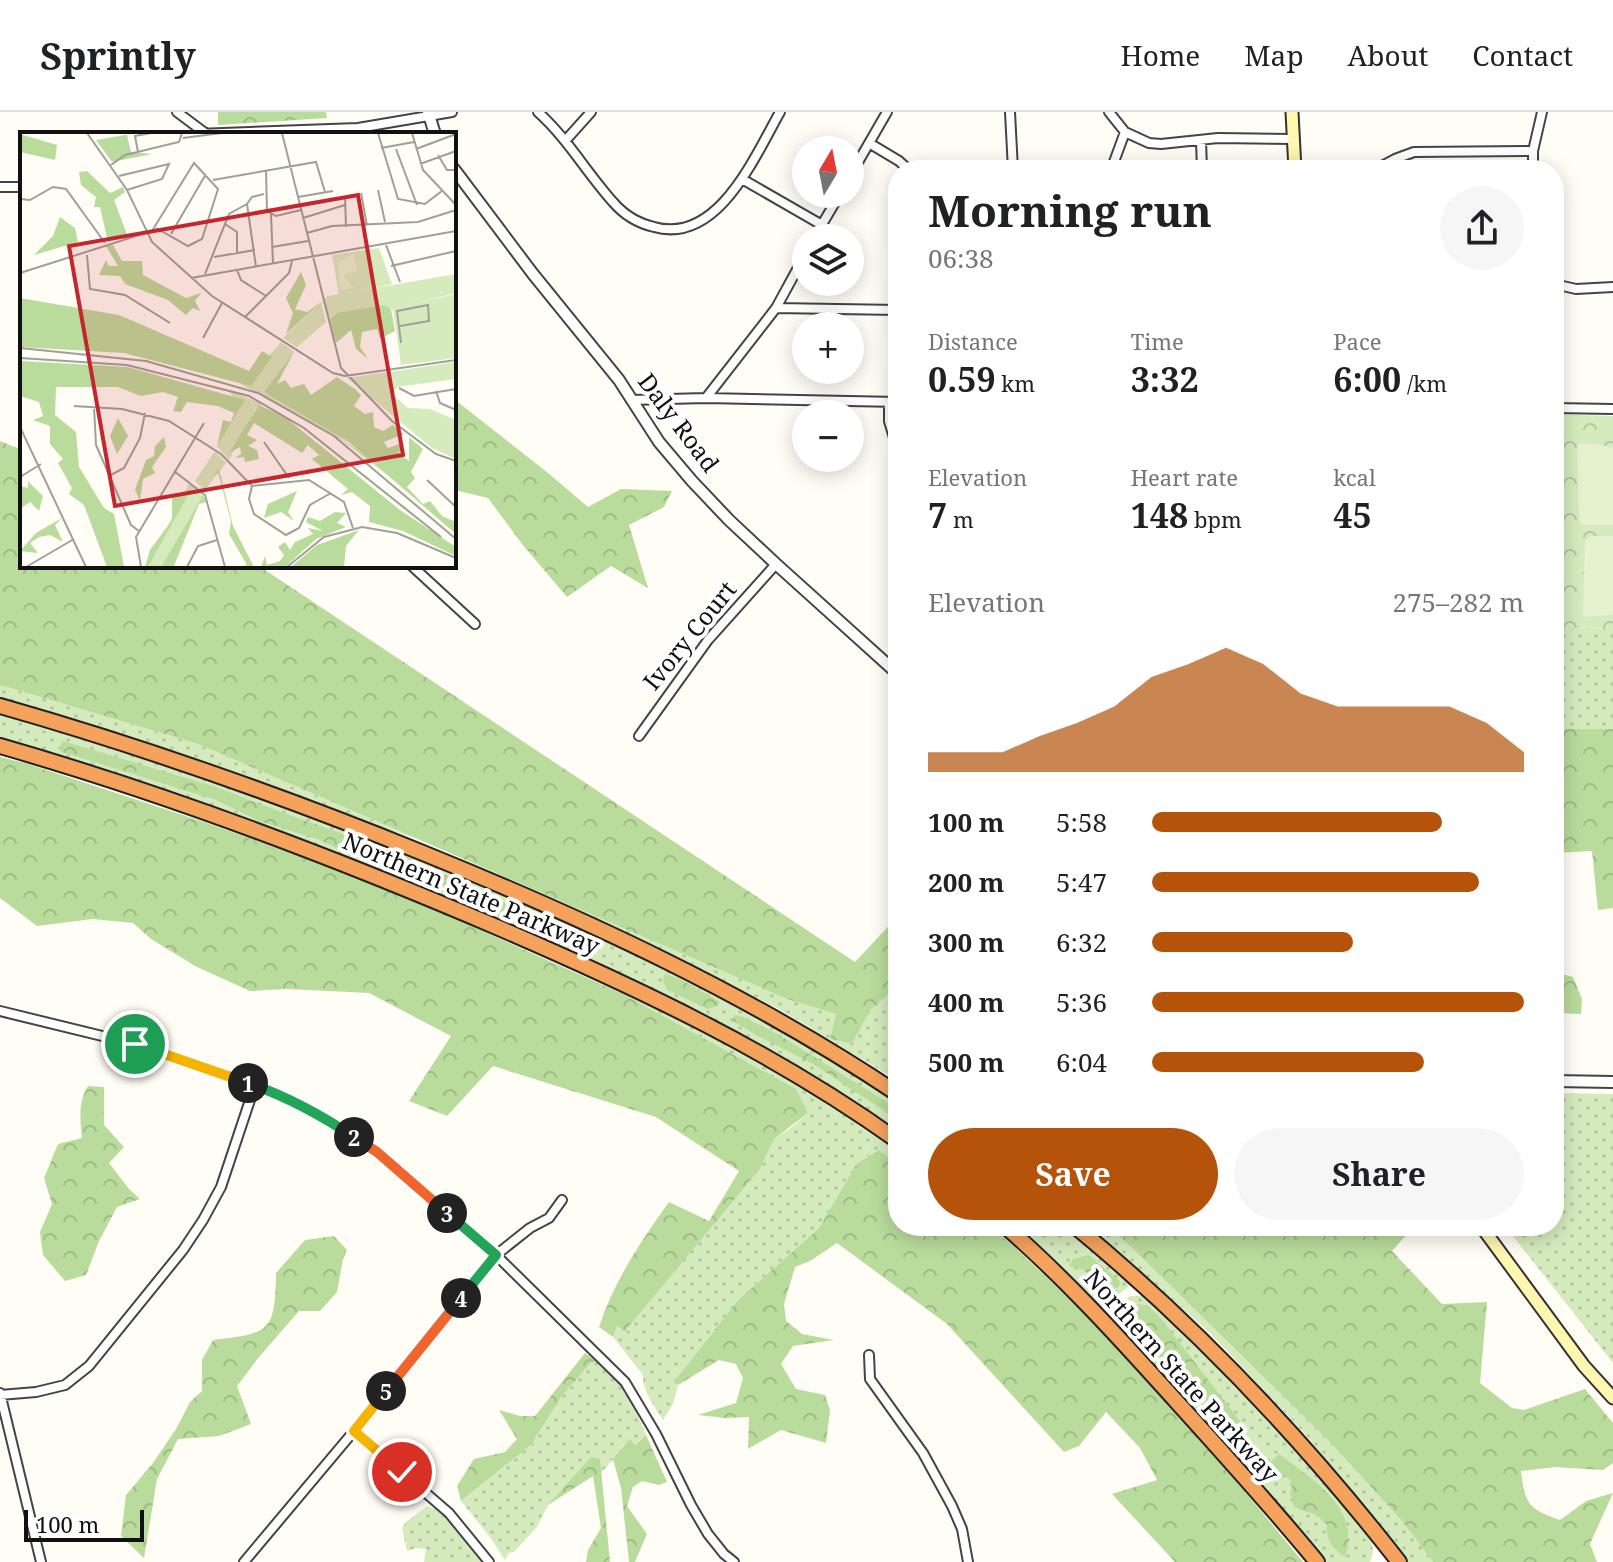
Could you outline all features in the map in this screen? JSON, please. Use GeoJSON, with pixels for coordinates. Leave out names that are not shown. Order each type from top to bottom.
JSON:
{"type":"FeatureCollection","features":[{"type":"Feature","properties":{"kind":"highway","name":"Northern State Parkway"},"geometry":{"type":"LineString","coordinates":[[0,706],[228,779],[338,819],[499,884],[632,944],[724,990],[888,1088]]}},
{"type":"Feature","properties":{"kind":"highway","name":"Northern State Parkway"},"geometry":{"type":"LineString","coordinates":[[0,746],[214,814],[376,876],[526,939],[658,999],[736,1039],[834,1097],[888,1134]]}},
{"type":"Feature","properties":{"kind":"highway","name":"Northern State Parkway"},"geometry":{"type":"LineString","coordinates":[[1016,1236],[1114,1332],[1317,1562]]}},
{"type":"Feature","properties":{"kind":"highway","name":"Northern State Parkway"},"geometry":{"type":"LineString","coordinates":[[1086,1236],[1162,1302],[1235,1373],[1315,1458],[1399,1562]]}},
{"type":"Feature","properties":{"kind":"main road"},"geometry":{"type":"LineString","coordinates":[[1292,112],[1294,160]]}},
{"type":"Feature","properties":{"kind":"main road"},"geometry":{"type":"LineString","coordinates":[[1488,1236],[1584,1366],[1613,1398]]}},
{"type":"Feature","properties":{"kind":"street"},"geometry":{"type":"LineString","coordinates":[[177,112],[204,132]]}},
{"type":"Feature","properties":{"kind":"street"},"geometry":{"type":"LineString","coordinates":[[236,132],[358,128],[452,112]]}},
{"type":"Feature","properties":{"kind":"street"},"geometry":{"type":"LineString","coordinates":[[538,112],[613,203],[627,216],[664,230],[686,227],[707,218],[726,201],[780,112]]}},
{"type":"Feature","properties":{"kind":"street"},"geometry":{"type":"LineString","coordinates":[[565,141],[591,112]]}},
{"type":"Feature","properties":{"kind":"street"},"geometry":{"type":"LineString","coordinates":[[864,152],[887,112]]}},
{"type":"Feature","properties":{"kind":"street"},"geometry":{"type":"LineString","coordinates":[[1010,112],[1012,160]]}},
{"type":"Feature","properties":{"kind":"street"},"geometry":{"type":"LineString","coordinates":[[1109,112],[1125,132],[1149,143],[1293,139]]}},
{"type":"Feature","properties":{"kind":"street"},"geometry":{"type":"LineString","coordinates":[[1533,160],[1542,112]]}},
{"type":"Feature","properties":{"kind":"street"},"geometry":{"type":"LineString","coordinates":[[1115,160],[1125,132]]}},
{"type":"Feature","properties":{"kind":"street"},"geometry":{"type":"LineString","coordinates":[[1201,140],[1202,160]]}},
{"type":"Feature","properties":{"kind":"street"},"geometry":{"type":"LineString","coordinates":[[869,143],[897,160]]}},
{"type":"Feature","properties":{"kind":"street"},"geometry":{"type":"LineString","coordinates":[[1396,160],[1414,152],[1533,151]]}},
{"type":"Feature","properties":{"kind":"street","name":"Daly Road"},"geometry":{"type":"LineString","coordinates":[[456,172],[533,274],[619,380],[659,442],[692,481],[776,564],[888,658]]}},
{"type":"Feature","properties":{"kind":"street"},"geometry":{"type":"LineString","coordinates":[[742,179],[820,224]]}},
{"type":"Feature","properties":{"kind":"street"},"geometry":{"type":"LineString","coordinates":[[706,398],[776,308],[792,279]]}},
{"type":"Feature","properties":{"kind":"street"},"geometry":{"type":"LineString","coordinates":[[1564,286],[1576,289],[1613,287]]}},
{"type":"Feature","properties":{"kind":"street"},"geometry":{"type":"LineString","coordinates":[[776,308],[888,310]]}},
{"type":"Feature","properties":{"kind":"street"},"geometry":{"type":"LineString","coordinates":[[631,400],[706,398],[888,402]]}},
{"type":"Feature","properties":{"kind":"street"},"geometry":{"type":"LineString","coordinates":[[1564,408],[1613,409]]}},
{"type":"Feature","properties":{"kind":"street","name":"Ivory Court"},"geometry":{"type":"LineString","coordinates":[[639,736],[708,640],[776,564]]}},
{"type":"Feature","properties":{"kind":"street"},"geometry":{"type":"LineString","coordinates":[[414,568],[475,624]]}},
{"type":"Feature","properties":{"kind":"street"},"geometry":{"type":"LineString","coordinates":[[0,1011],[135,1044],[255,1085],[327,1120],[377,1152],[496,1255],[625,1382],[708,1534],[734,1562]]}},
{"type":"Feature","properties":{"kind":"street"},"geometry":{"type":"LineString","coordinates":[[1564,1081],[1613,1082]]}},
{"type":"Feature","properties":{"kind":"street"},"geometry":{"type":"LineString","coordinates":[[41,1562],[0,1394],[36,1392],[65,1385],[89,1366],[183,1250],[203,1220],[221,1187],[255,1085]]}},
{"type":"Feature","properties":{"kind":"street"},"geometry":{"type":"LineString","coordinates":[[244,1562],[496,1255],[530,1228],[549,1218],[562,1200]]}},
{"type":"Feature","properties":{"kind":"street"},"geometry":{"type":"LineString","coordinates":[[869,1355],[870,1379],[923,1453],[952,1506],[962,1529],[968,1562]]}},
{"type":"Feature","properties":{"kind":"street"},"geometry":{"type":"LineString","coordinates":[[354,1431],[449,1513],[489,1562]]}},
{"type":"Feature","properties":{"kind":"green space"},"geometry":{"type":"Polygon","coordinates":[[[218,112],[326,112],[327,118],[218,125],[218,112]]]}},
{"type":"Feature","properties":{"kind":"green space"},"geometry":{"type":"Polygon","coordinates":[[[456,401],[588,507],[621,489],[672,491],[664,507],[629,525],[648,588],[611,566],[567,597],[488,498],[456,490],[456,401]]]}},
{"type":"Feature","properties":{"kind":"green space"},"geometry":{"type":"Polygon","coordinates":[[[1564,414],[1613,416],[1613,628],[1564,629],[1564,414]]]}},
{"type":"Feature","properties":{"kind":"green space"},"geometry":{"type":"Polygon","coordinates":[[[0,441],[20,449],[20,568],[262,568],[855,962],[888,927],[888,995],[871,1009],[852,1044],[830,1039],[836,1014],[787,999],[198,744],[0,685],[0,441]]]}},
{"type":"Feature","properties":{"kind":"green space"},"geometry":{"type":"Polygon","coordinates":[[[1577,444],[1613,448],[1613,525],[1584,525],[1579,520],[1577,444]]]}},
{"type":"Feature","properties":{"kind":"green space"},"geometry":{"type":"Polygon","coordinates":[[[1590,536],[1613,536],[1613,614],[1610,615],[1583,617],[1585,541],[1590,536]]]}},
{"type":"Feature","properties":{"kind":"green space"},"geometry":{"type":"Polygon","coordinates":[[[1613,628],[1613,729],[1564,729],[1564,629],[1613,628]]]}},
{"type":"Feature","properties":{"kind":"green space"},"geometry":{"type":"Polygon","coordinates":[[[0,685],[198,744],[417,839],[0,697],[0,685]]]}},
{"type":"Feature","properties":{"kind":"green space"},"geometry":{"type":"Polygon","coordinates":[[[0,713],[311,817],[533,906],[677,974],[816,1050],[888,1097],[888,1128],[811,1078],[456,906],[0,744],[0,713]]]}},
{"type":"Feature","properties":{"kind":"green space"},"geometry":{"type":"Polygon","coordinates":[[[1564,729],[1613,729],[1613,908],[1598,910],[1592,851],[1564,852],[1564,729]]]}},
{"type":"Feature","properties":{"kind":"green space"},"geometry":{"type":"Polygon","coordinates":[[[63,741],[216,787],[403,855],[518,909],[518,915],[505,918],[448,890],[434,888],[317,839],[259,821],[216,800],[62,752],[59,747],[63,741]]]}},
{"type":"Feature","properties":{"kind":"green space"},"geometry":{"type":"Polygon","coordinates":[[[0,757],[207,823],[411,899],[623,994],[796,1089],[808,1113],[774,1139],[760,1169],[625,1331],[617,1326],[613,1337],[599,1327],[605,1310],[629,1262],[669,1202],[709,1221],[739,1171],[656,1117],[493,1066],[447,1116],[409,1101],[451,1036],[369,993],[287,989],[250,991],[197,967],[151,939],[133,923],[93,919],[37,926],[0,898],[0,757]]]}},
{"type":"Feature","properties":{"kind":"green space"},"geometry":{"type":"Polygon","coordinates":[[[554,898],[787,999],[837,1014],[830,1039],[852,1044],[871,1008],[888,994],[888,1075],[779,1009],[554,898]]]}},
{"type":"Feature","properties":{"kind":"green space"},"geometry":{"type":"Polygon","coordinates":[[[664,974],[680,979],[720,1002],[708,1009],[669,991],[663,982],[664,974]]]}},
{"type":"Feature","properties":{"kind":"green space"},"geometry":{"type":"Polygon","coordinates":[[[1564,975],[1573,977],[1582,999],[1581,1014],[1564,1013],[1564,975]]]}},
{"type":"Feature","properties":{"kind":"green space"},"geometry":{"type":"Polygon","coordinates":[[[623,994],[728,1042],[821,1098],[888,1143],[888,1157],[877,1150],[857,1163],[819,1228],[738,1300],[673,1383],[678,1385],[673,1404],[663,1420],[647,1393],[643,1375],[613,1337],[617,1326],[625,1330],[760,1169],[774,1139],[808,1113],[795,1089],[623,994]]]}},
{"type":"Feature","properties":{"kind":"green space"},"geometry":{"type":"Polygon","coordinates":[[[734,1015],[744,1017],[776,1033],[888,1103],[888,1113],[813,1064],[733,1021],[734,1015]]]}},
{"type":"Feature","properties":{"kind":"green space"},"geometry":{"type":"Polygon","coordinates":[[[88,1086],[104,1087],[104,1125],[124,1147],[109,1163],[140,1199],[117,1207],[86,1275],[65,1281],[43,1255],[40,1232],[52,1204],[44,1178],[58,1144],[82,1138],[81,1104],[88,1086]]]}},
{"type":"Feature","properties":{"kind":"green space"},"geometry":{"type":"Polygon","coordinates":[[[1564,1093],[1613,1094],[1613,1363],[1513,1236],[1564,1236],[1564,1093]]]}},
{"type":"Feature","properties":{"kind":"green space"},"geometry":{"type":"Polygon","coordinates":[[[878,1150],[888,1157],[888,1236],[1001,1236],[1008,1241],[1079,1308],[1218,1459],[1303,1562],[1175,1562],[1112,1494],[1157,1480],[1140,1448],[1106,1412],[1079,1446],[1064,1452],[947,1324],[837,1243],[795,1267],[784,1304],[786,1321],[802,1334],[834,1340],[793,1346],[781,1364],[796,1389],[825,1395],[830,1410],[826,1443],[781,1430],[748,1449],[749,1417],[698,1415],[736,1403],[743,1378],[736,1364],[719,1360],[678,1385],[673,1383],[738,1300],[819,1228],[857,1163],[878,1150]]]}},
{"type":"Feature","properties":{"kind":"green space"},"geometry":{"type":"Polygon","coordinates":[[[334,1236],[347,1250],[337,1292],[320,1311],[299,1311],[237,1386],[251,1424],[219,1436],[178,1439],[157,1479],[144,1558],[121,1536],[126,1495],[153,1463],[190,1402],[202,1391],[202,1360],[213,1340],[247,1335],[266,1326],[274,1308],[276,1273],[305,1240],[334,1236]]]}},
{"type":"Feature","properties":{"kind":"green space"},"geometry":{"type":"Polygon","coordinates":[[[1019,1236],[1076,1236],[1104,1259],[1130,1285],[1115,1298],[1106,1317],[1019,1236]]]}},
{"type":"Feature","properties":{"kind":"green space"},"geometry":{"type":"Polygon","coordinates":[[[1097,1236],[1118,1236],[1132,1248],[1329,1441],[1402,1521],[1433,1562],[1406,1562],[1306,1435],[1211,1334],[1097,1236]]]}},
{"type":"Feature","properties":{"kind":"green space"},"geometry":{"type":"Polygon","coordinates":[[[1118,1236],[1405,1236],[1392,1251],[1442,1304],[1487,1302],[1480,1383],[1512,1408],[1524,1410],[1585,1389],[1613,1423],[1613,1463],[1603,1470],[1554,1467],[1521,1471],[1530,1504],[1560,1520],[1586,1501],[1613,1493],[1590,1544],[1597,1562],[1433,1562],[1402,1521],[1329,1441],[1118,1236]]]}},
{"type":"Feature","properties":{"kind":"green space"},"geometry":{"type":"Polygon","coordinates":[[[1089,1255],[1120,1281],[1119,1287],[1104,1292],[1084,1270],[1069,1266],[1073,1259],[1089,1255]]]}},
{"type":"Feature","properties":{"kind":"green space"},"geometry":{"type":"Polygon","coordinates":[[[1130,1296],[1142,1296],[1157,1306],[1275,1423],[1367,1532],[1373,1547],[1370,1562],[1323,1562],[1116,1327],[1118,1309],[1130,1296]]]}},
{"type":"Feature","properties":{"kind":"green space"},"geometry":{"type":"Polygon","coordinates":[[[1134,1304],[1147,1305],[1159,1316],[1244,1427],[1240,1430],[1184,1377],[1157,1358],[1153,1336],[1130,1319],[1128,1312],[1134,1304]]]}},
{"type":"Feature","properties":{"kind":"green space"},"geometry":{"type":"Polygon","coordinates":[[[585,1353],[596,1360],[562,1396],[531,1445],[461,1501],[457,1486],[474,1459],[505,1452],[517,1439],[499,1410],[520,1416],[535,1416],[585,1353]]]}},
{"type":"Feature","properties":{"kind":"green space"},"geometry":{"type":"Polygon","coordinates":[[[596,1360],[620,1383],[646,1435],[634,1445],[630,1440],[601,1473],[599,1459],[548,1505],[537,1527],[505,1560],[461,1501],[531,1445],[562,1396],[596,1360]]]}},
{"type":"Feature","properties":{"kind":"green space"},"geometry":{"type":"Polygon","coordinates":[[[646,1435],[667,1482],[659,1485],[642,1481],[633,1487],[627,1506],[647,1534],[635,1562],[629,1562],[621,1488],[613,1459],[630,1439],[635,1445],[646,1435]]]}},
{"type":"Feature","properties":{"kind":"green space"},"geometry":{"type":"Polygon","coordinates":[[[1279,1454],[1319,1485],[1340,1509],[1348,1540],[1345,1557],[1331,1544],[1327,1525],[1316,1515],[1294,1507],[1290,1493],[1291,1480],[1268,1464],[1279,1454]]]}},
{"type":"Feature","properties":{"kind":"green space"},"geometry":{"type":"Polygon","coordinates":[[[591,1457],[600,1459],[610,1562],[586,1562],[588,1550],[601,1528],[593,1476],[548,1505],[591,1457]]]}},
{"type":"Feature","properties":{"kind":"green space"},"geometry":{"type":"Polygon","coordinates":[[[427,1506],[445,1515],[482,1562],[424,1562],[426,1549],[407,1551],[402,1528],[427,1506]]]}},
{"type":"Feature","properties":{"kind":"route"},"geometry":{"type":"LineString","coordinates":[[135,1044],[255,1085],[327,1120],[377,1152],[496,1255],[354,1431],[402,1472]]}}]}
